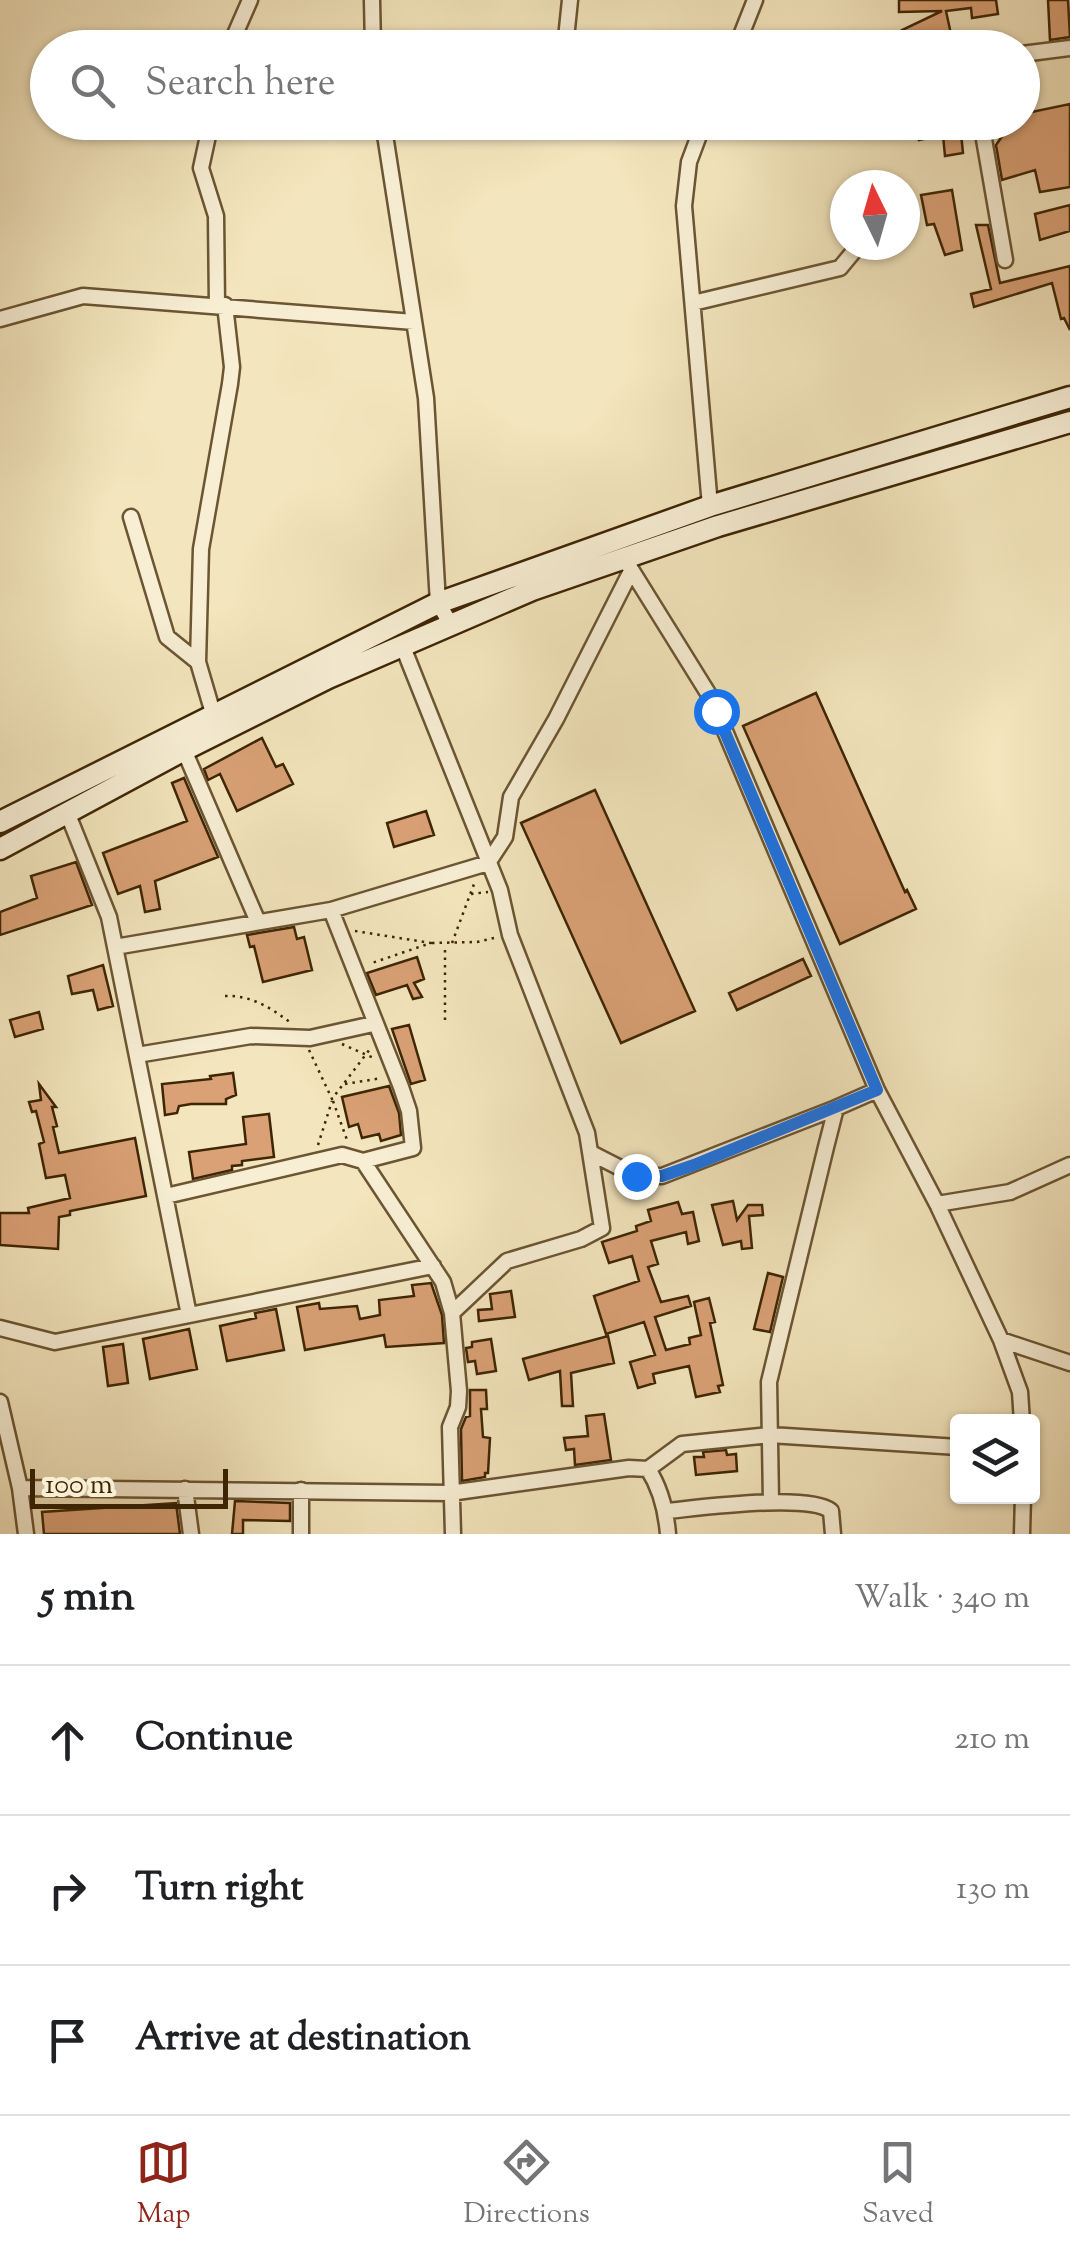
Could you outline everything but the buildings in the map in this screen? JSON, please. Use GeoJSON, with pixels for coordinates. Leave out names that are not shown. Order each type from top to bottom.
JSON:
{"type":"FeatureCollection","features":[{"type":"Feature","properties":{"kind":"main road"},"geometry":{"type":"LineString","coordinates":[[0,822],[438,604],[710,506],[1070,396]]}},
{"type":"Feature","properties":{"kind":"main road"},"geometry":{"type":"LineString","coordinates":[[0,849],[328,678],[532,590],[628,564],[892,472],[1070,422]]}},
{"type":"Feature","properties":{"kind":"street"},"geometry":{"type":"LineString","coordinates":[[238,30],[250,0]]}},
{"type":"Feature","properties":{"kind":"street"},"geometry":{"type":"LineString","coordinates":[[567,30],[570,0]]}},
{"type":"Feature","properties":{"kind":"street"},"geometry":{"type":"LineString","coordinates":[[743,30],[755,0]]}},
{"type":"Feature","properties":{"kind":"street"},"geometry":{"type":"LineString","coordinates":[[367,1],[371,30]]}},
{"type":"Feature","properties":{"kind":"street"},"geometry":{"type":"LineString","coordinates":[[1040,52],[1070,48]]}},
{"type":"Feature","properties":{"kind":"street"},"geometry":{"type":"LineString","coordinates":[[207,140],[201,168],[216,216],[221,305],[232,367],[203,530],[198,662],[214,713]]}},
{"type":"Feature","properties":{"kind":"street"},"geometry":{"type":"LineString","coordinates":[[386,140],[426,398],[438,604],[452,626]]}},
{"type":"Feature","properties":{"kind":"street"},"geometry":{"type":"LineString","coordinates":[[697,140],[685,186],[710,506]]}},
{"type":"Feature","properties":{"kind":"street"},"geometry":{"type":"LineString","coordinates":[[984,140],[1005,260]]}},
{"type":"Feature","properties":{"kind":"street"},"geometry":{"type":"LineString","coordinates":[[693,303],[840,268],[847,260]]}},
{"type":"Feature","properties":{"kind":"street"},"geometry":{"type":"LineString","coordinates":[[0,318],[83,296],[414,322]]}},
{"type":"Feature","properties":{"kind":"street"},"geometry":{"type":"LineString","coordinates":[[131,517],[168,637],[198,662]]}},
{"type":"Feature","properties":{"kind":"street"},"geometry":{"type":"LineString","coordinates":[[115,947],[330,910],[484,864],[505,837],[511,797],[556,720],[628,564]]}},
{"type":"Feature","properties":{"kind":"street"},"geometry":{"type":"LineString","coordinates":[[628,564],[711,698],[877,1090],[937,1204],[1001,1340],[1020,1392],[1021,1414]]}},
{"type":"Feature","properties":{"kind":"street"},"geometry":{"type":"LineString","coordinates":[[403,647],[484,864],[500,890],[510,935],[587,1133],[602,1228],[581,1240],[507,1261],[452,1313]]}},
{"type":"Feature","properties":{"kind":"street"},"geometry":{"type":"LineString","coordinates":[[184,750],[258,922]]}},
{"type":"Feature","properties":{"kind":"street"},"geometry":{"type":"LineString","coordinates":[[67,812],[104,899],[190,1315]]}},
{"type":"Feature","properties":{"kind":"street"},"geometry":{"type":"LineString","coordinates":[[166,1196],[313,1162],[414,1148],[409,1111],[330,910]]}},
{"type":"Feature","properties":{"kind":"street"},"geometry":{"type":"LineString","coordinates":[[137,1055],[251,1036],[304,1039],[376,1030]]}},
{"type":"Feature","properties":{"kind":"street"},"geometry":{"type":"LineString","coordinates":[[590,1153],[636,1176],[662,1176],[877,1090]]}},
{"type":"Feature","properties":{"kind":"street"},"geometry":{"type":"LineString","coordinates":[[771,1502],[771,1369],[836,1108]]}},
{"type":"Feature","properties":{"kind":"street"},"geometry":{"type":"LineString","coordinates":[[358,1158],[443,1282],[452,1313],[459,1391],[450,1427],[452,1534]]}},
{"type":"Feature","properties":{"kind":"street"},"geometry":{"type":"LineString","coordinates":[[937,1204],[1010,1192],[1070,1165]]}},
{"type":"Feature","properties":{"kind":"street"},"geometry":{"type":"LineString","coordinates":[[0,1328],[55,1342],[433,1266]]}},
{"type":"Feature","properties":{"kind":"street"},"geometry":{"type":"LineString","coordinates":[[1001,1340],[1070,1363]]}},
{"type":"Feature","properties":{"kind":"street"},"geometry":{"type":"LineString","coordinates":[[0,1402],[20,1488],[26,1534]]}},
{"type":"Feature","properties":{"kind":"street"},"geometry":{"type":"LineString","coordinates":[[20,1488],[450,1494],[648,1468],[682,1444],[770,1434],[950,1446]]}},
{"type":"Feature","properties":{"kind":"street"},"geometry":{"type":"LineString","coordinates":[[648,1468],[666,1511],[668,1534]]}},
{"type":"Feature","properties":{"kind":"street"},"geometry":{"type":"LineString","coordinates":[[185,1489],[191,1534]]}},
{"type":"Feature","properties":{"kind":"street"},"geometry":{"type":"LineString","coordinates":[[301,1490],[302,1534]]}},
{"type":"Feature","properties":{"kind":"street"},"geometry":{"type":"LineString","coordinates":[[666,1511],[771,1502],[828,1507],[833,1534]]}},
{"type":"Feature","properties":{"kind":"street"},"geometry":{"type":"LineString","coordinates":[[1022,1534],[1023,1504]]}},
{"type":"Feature","properties":{"kind":"path"},"geometry":{"type":"LineString","coordinates":[[452,944],[484,864]]}},
{"type":"Feature","properties":{"kind":"path"},"geometry":{"type":"LineString","coordinates":[[470,894],[500,890]]}},
{"type":"Feature","properties":{"kind":"path"},"geometry":{"type":"LineString","coordinates":[[337,928],[452,944],[510,935]]}},
{"type":"Feature","properties":{"kind":"path"},"geometry":{"type":"LineString","coordinates":[[353,969],[430,943]]}},
{"type":"Feature","properties":{"kind":"path"},"geometry":{"type":"LineString","coordinates":[[445,1020],[446,943]]}},
{"type":"Feature","properties":{"kind":"path"},"geometry":{"type":"LineString","coordinates":[[225,996],[265,1005],[304,1039],[358,1158]]}},
{"type":"Feature","properties":{"kind":"path"},"geometry":{"type":"LineString","coordinates":[[313,1162],[332,1099],[376,1030]]}},
{"type":"Feature","properties":{"kind":"path"},"geometry":{"type":"LineString","coordinates":[[344,1084],[382,1078]]}},
{"type":"Feature","properties":{"kind":"route"},"geometry":{"type":"LineString","coordinates":[[636,1176],[662,1176],[694,1165],[877,1090],[716,711]]}}]}
